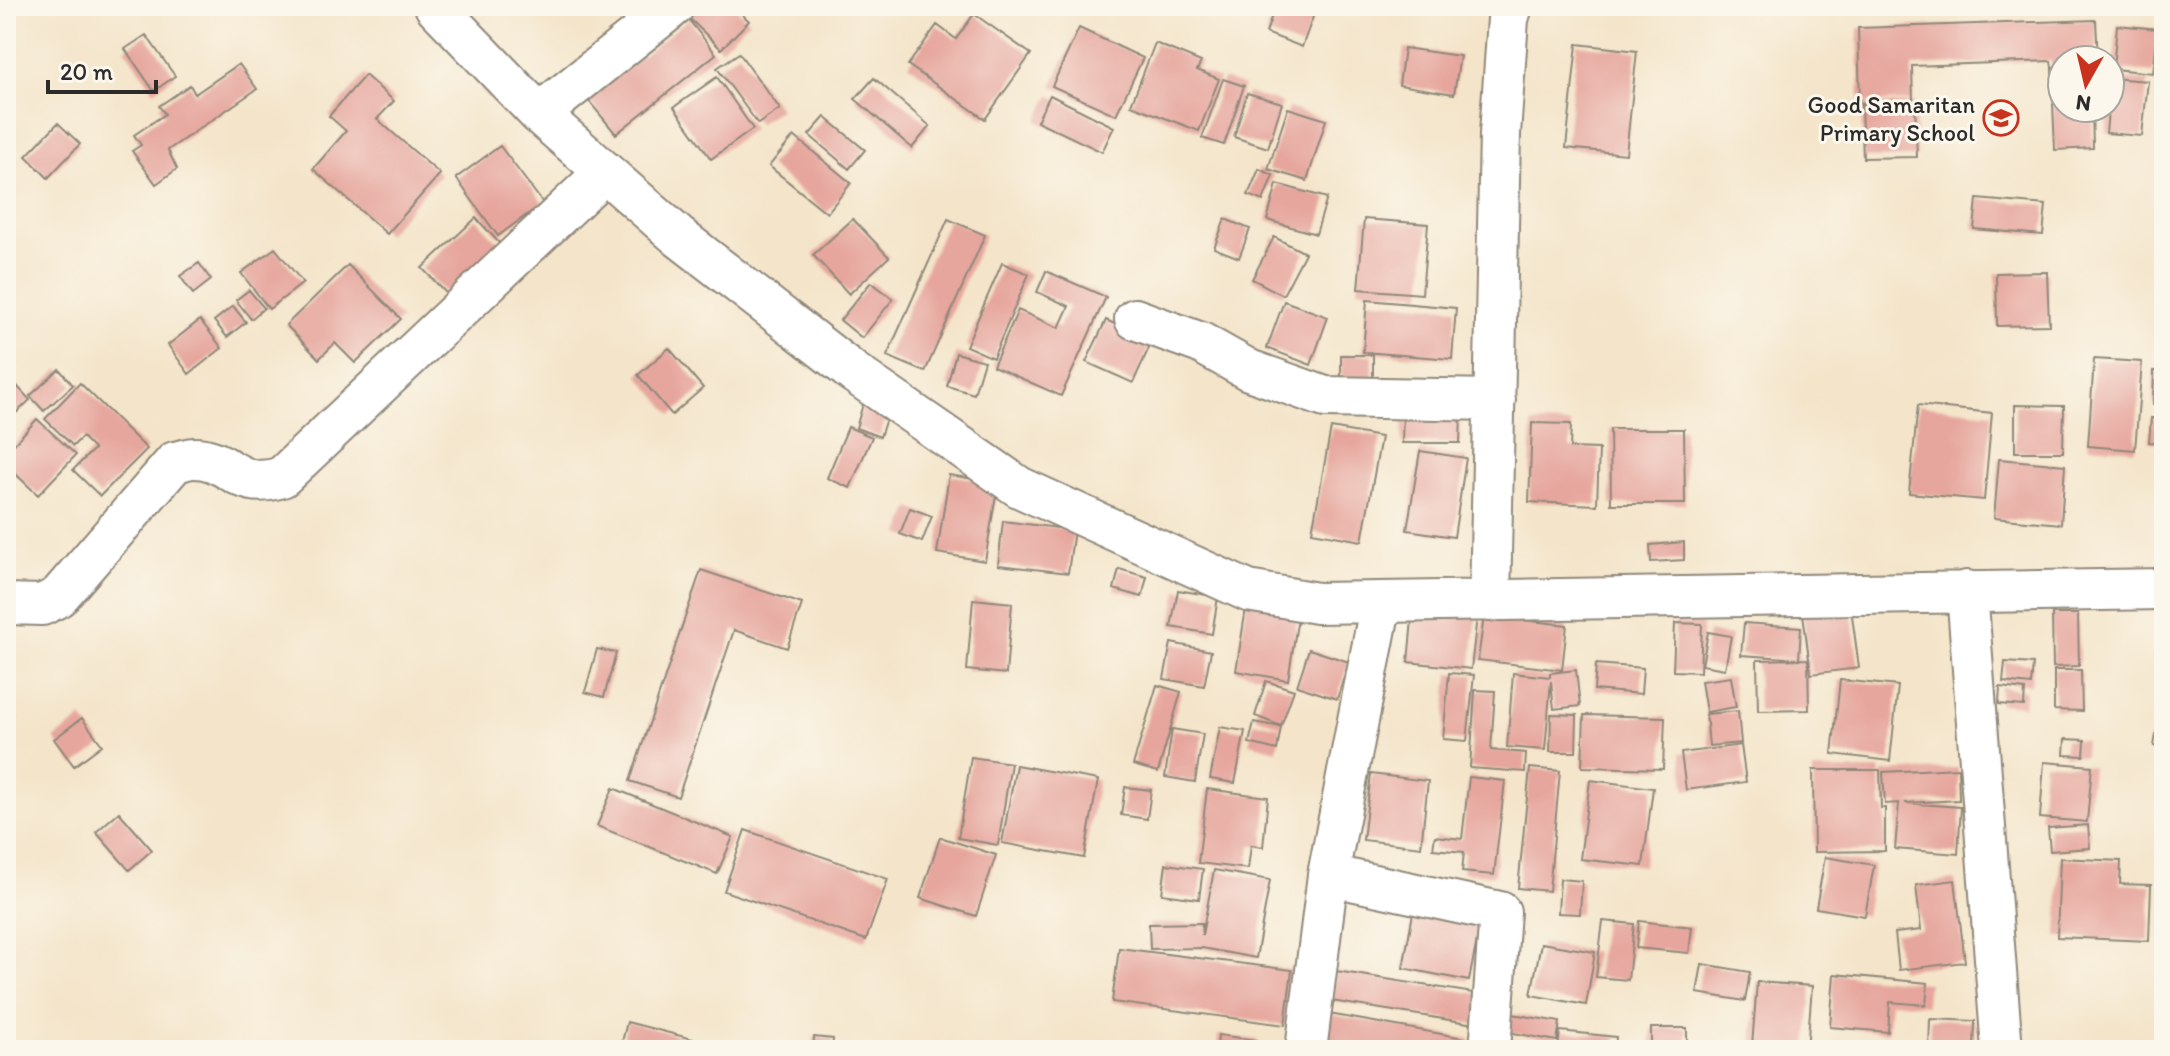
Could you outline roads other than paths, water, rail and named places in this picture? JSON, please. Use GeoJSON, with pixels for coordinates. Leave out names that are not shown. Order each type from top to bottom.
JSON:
{"type":"FeatureCollection","features":[{"type":"Feature","properties":{"kind":"street"},"geometry":{"type":"LineString","coordinates":[[435,6],[539,114],[679,237],[853,372],[1019,487],[1248,591],[1317,603],[2164,589]]}},
{"type":"Feature","properties":{"kind":"street"},"geometry":{"type":"LineString","coordinates":[[539,114],[674,6]]}},
{"type":"Feature","properties":{"kind":"street"},"geometry":{"type":"LineString","coordinates":[[1490,601],[1500,134],[1505,47],[1512,6]]}},
{"type":"Feature","properties":{"kind":"street"},"geometry":{"type":"LineString","coordinates":[[6,604],[42,605],[58,597],[175,462],[194,458],[211,461],[253,482],[282,477],[605,172]]}},
{"type":"Feature","properties":{"kind":"street"},"geometry":{"type":"LineString","coordinates":[[1135,319],[1201,343],[1249,370],[1325,397],[1495,400]]}},
{"type":"Feature","properties":{"kind":"street"},"geometry":{"type":"LineString","coordinates":[[1967,591],[2002,1050]]}},
{"type":"Feature","properties":{"kind":"street"},"geometry":{"type":"LineString","coordinates":[[1306,1050],[1328,875],[1381,602]]}},
{"type":"Feature","properties":{"kind":"street"},"geometry":{"type":"LineString","coordinates":[[1328,875],[1500,912],[1490,1050]]}},
{"type":"Feature","properties":{"kind":"place","name":"Good Samaritan Primary School"},"geometry":{"type":"Point","coordinates":[2001,118]}}]}
